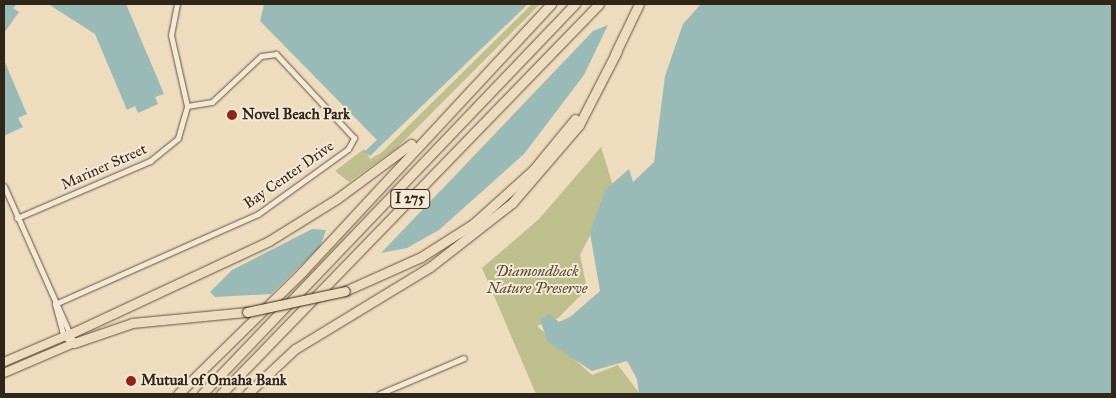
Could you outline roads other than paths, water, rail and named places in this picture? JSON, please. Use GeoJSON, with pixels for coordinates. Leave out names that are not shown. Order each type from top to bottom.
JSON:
{"type":"FeatureCollection","features":[{"type":"Feature","properties":{"kind":"highway"},"geometry":{"type":"LineString","coordinates":[[178,394],[302,272],[436,123],[551,4]]}},
{"type":"Feature","properties":{"kind":"highway","name":"I 275"},"geometry":{"type":"LineString","coordinates":[[202,394],[575,4]]}},
{"type":"Feature","properties":{"kind":"highway","name":"I 275"},"geometry":{"type":"LineString","coordinates":[[221,394],[599,4]]}},
{"type":"Feature","properties":{"kind":"highway"},"geometry":{"type":"LineString","coordinates":[[247,394],[295,349],[430,267],[512,203],[579,125],[640,4]]}},
{"type":"Feature","properties":{"kind":"highway"},"geometry":{"type":"LineString","coordinates":[[74,343],[132,323],[246,312],[345,291],[421,258],[503,199],[569,127],[617,51]]}},
{"type":"Feature","properties":{"kind":"highway"},"geometry":{"type":"LineString","coordinates":[[68,335],[277,236],[353,188],[436,123]]}},
{"type":"Feature","properties":{"kind":"main road"},"geometry":{"type":"LineString","coordinates":[[4,362],[68,335]]}},
{"type":"Feature","properties":{"kind":"main road"},"geometry":{"type":"LineString","coordinates":[[4,373],[74,343]]}},
{"type":"Feature","properties":{"kind":"street","name":"Mariner Street"},"geometry":{"type":"LineString","coordinates":[[18,218],[161,155],[182,130],[187,106],[171,35],[177,4]]}},
{"type":"Feature","properties":{"kind":"street","name":"Bay Center Drive"},"geometry":{"type":"LineString","coordinates":[[54,304],[258,214],[348,149],[354,138],[276,54],[261,56],[212,102],[187,106]]}},
{"type":"Feature","properties":{"kind":"street"},"geometry":{"type":"LineString","coordinates":[[4,189],[68,335],[74,343]]}},
{"type":"Feature","properties":{"kind":"street"},"geometry":{"type":"LineString","coordinates":[[54,304],[68,335],[74,343]]}},
{"type":"Feature","properties":{"kind":"street"},"geometry":{"type":"LineString","coordinates":[[380,394],[464,358]]}},
{"type":"Feature","properties":{"kind":"water"},"geometry":{"type":"Polygon","coordinates":[[[4,4],[17,4],[13,8],[19,12],[4,33],[4,4]]]}},
{"type":"Feature","properties":{"kind":"water"},"geometry":{"type":"Polygon","coordinates":[[[48,4],[126,4],[164,94],[155,97],[158,104],[138,113],[135,106],[127,110],[95,34],[48,4]]]}},
{"type":"Feature","properties":{"kind":"water"},"geometry":{"type":"Polygon","coordinates":[[[264,4],[528,4],[370,156],[364,152],[377,140],[260,21],[264,4]]]}},
{"type":"Feature","properties":{"kind":"water"},"geometry":{"type":"Polygon","coordinates":[[[701,4],[1112,4],[1112,394],[639,394],[637,379],[627,361],[592,371],[548,342],[540,320],[549,314],[559,322],[570,317],[600,291],[590,233],[605,190],[629,169],[633,182],[654,162],[665,76],[683,24],[701,4]]]}},
{"type":"Feature","properties":{"kind":"water"},"geometry":{"type":"Polygon","coordinates":[[[608,25],[584,75],[524,154],[439,230],[407,248],[381,253],[593,31],[608,25]]]}},
{"type":"Feature","properties":{"kind":"water"},"geometry":{"type":"Polygon","coordinates":[[[4,60],[27,114],[18,118],[23,127],[4,136],[4,60]]]}},
{"type":"Feature","properties":{"kind":"water"},"geometry":{"type":"Polygon","coordinates":[[[312,229],[326,230],[320,247],[271,294],[215,297],[210,292],[232,270],[312,229]]]}},
{"type":"Feature","properties":{"kind":"place","name":"Novel Beach Park"},"geometry":{"type":"Point","coordinates":[232,115]}},
{"type":"Feature","properties":{"kind":"place","name":"Mutual of Omaha Bank"},"geometry":{"type":"Point","coordinates":[131,381]}},
{"type":"Feature","properties":{"kind":"park label","name":"Diamondback Nature Preserve"},"geometry":{"type":"Point","coordinates":[537,280]}}]}
